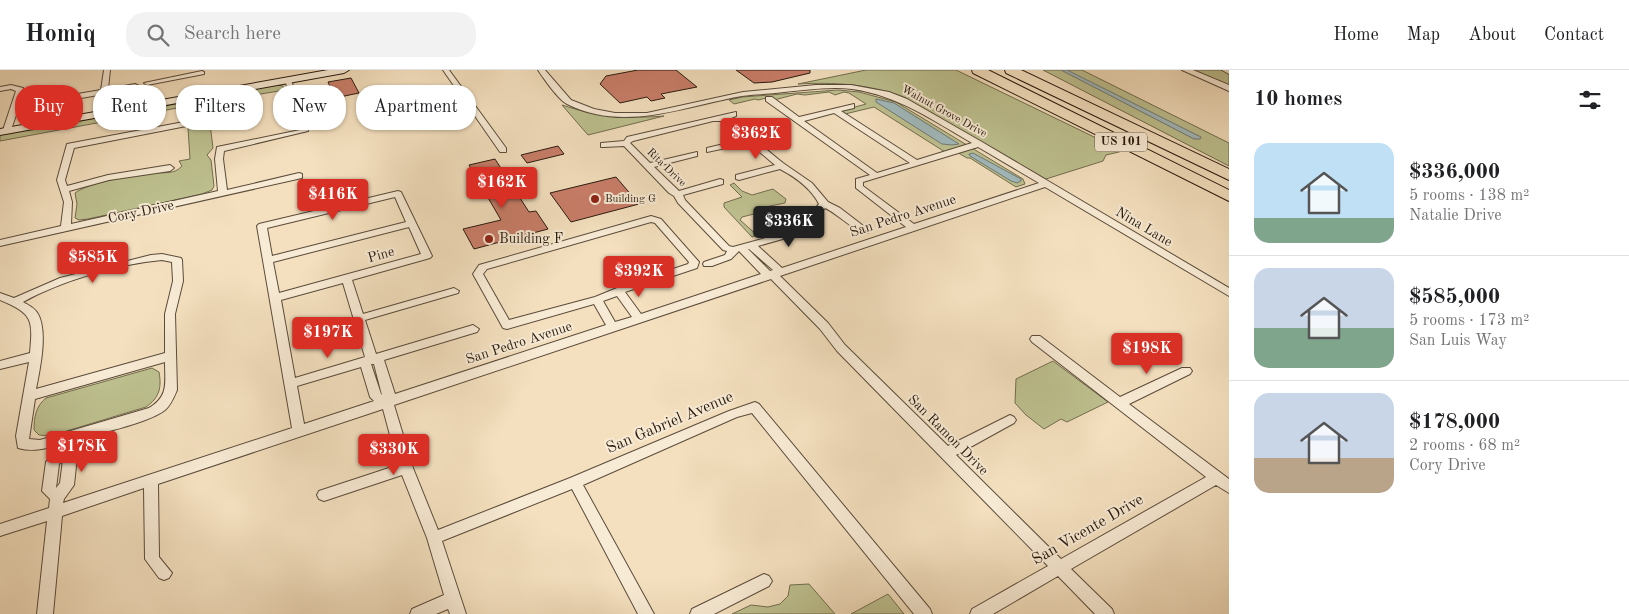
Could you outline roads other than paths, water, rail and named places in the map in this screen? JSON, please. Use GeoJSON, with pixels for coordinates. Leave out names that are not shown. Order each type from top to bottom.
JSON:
{"type":"FeatureCollection","features":[{"type":"Feature","properties":{"kind":"highway"},"geometry":{"type":"LineString","coordinates":[[973,70],[1013,87]]}},
{"type":"Feature","properties":{"kind":"highway","name":"US 101"},"geometry":{"type":"LineString","coordinates":[[978,70],[1229,196]]}},
{"type":"Feature","properties":{"kind":"highway","name":"US 101"},"geometry":{"type":"LineString","coordinates":[[1011,70],[1223,172]]}},
{"type":"Feature","properties":{"kind":"highway"},"geometry":{"type":"LineString","coordinates":[[1036,70],[1200,156],[1223,172]]}},
{"type":"Feature","properties":{"kind":"main road"},"geometry":{"type":"LineString","coordinates":[[4,128],[319,70]]}},
{"type":"Feature","properties":{"kind":"main road"},"geometry":{"type":"LineString","coordinates":[[260,85],[338,71]]}},
{"type":"Feature","properties":{"kind":"main road"},"geometry":{"type":"LineString","coordinates":[[250,85],[261,80]]}},
{"type":"Feature","properties":{"kind":"main road"},"geometry":{"type":"LineString","coordinates":[[4,128],[176,100]]}},
{"type":"Feature","properties":{"kind":"street"},"geometry":{"type":"LineString","coordinates":[[105,85],[106,70]]}},
{"type":"Feature","properties":{"kind":"street"},"geometry":{"type":"LineString","coordinates":[[170,79],[171,70]]}},
{"type":"Feature","properties":{"kind":"street"},"geometry":{"type":"LineString","coordinates":[[446,70],[503,150]]}},
{"type":"Feature","properties":{"kind":"street","name":"Walnut Grove Drive"},"geometry":{"type":"LineString","coordinates":[[541,70],[568,102],[592,111],[624,116],[662,112],[751,93],[827,86],[863,88],[904,101],[1046,184]]}},
{"type":"Feature","properties":{"kind":"street"},"geometry":{"type":"LineString","coordinates":[[1186,70],[1229,88]]}},
{"type":"Feature","properties":{"kind":"street"},"geometry":{"type":"LineString","coordinates":[[1224,70],[1229,72]]}},
{"type":"Feature","properties":{"kind":"street"},"geometry":{"type":"LineString","coordinates":[[147,83],[202,72],[203,82]]}},
{"type":"Feature","properties":{"kind":"street"},"geometry":{"type":"LineString","coordinates":[[223,194],[220,149],[304,131],[288,80]]}},
{"type":"Feature","properties":{"kind":"street"},"geometry":{"type":"LineString","coordinates":[[0,89],[11,87],[15,88]]}},
{"type":"Feature","properties":{"kind":"street"},"geometry":{"type":"LineString","coordinates":[[769,99],[875,175]]}},
{"type":"Feature","properties":{"kind":"street"},"geometry":{"type":"LineString","coordinates":[[798,120],[851,106]]}},
{"type":"Feature","properties":{"kind":"street"},"geometry":{"type":"LineString","coordinates":[[4,128],[15,108]]}},
{"type":"Feature","properties":{"kind":"street"},"geometry":{"type":"LineString","coordinates":[[835,110],[916,163]]}},
{"type":"Feature","properties":{"kind":"street"},"geometry":{"type":"LineString","coordinates":[[604,146],[626,143],[630,139],[713,119],[724,119],[734,114]]}},
{"type":"Feature","properties":{"kind":"street"},"geometry":{"type":"LineString","coordinates":[[724,119],[776,160],[780,166],[789,170],[820,195],[824,204],[838,210],[865,232]]}},
{"type":"Feature","properties":{"kind":"street"},"geometry":{"type":"LineString","coordinates":[[66,228],[69,209],[61,180],[70,146],[176,125]]}},
{"type":"Feature","properties":{"kind":"street"},"geometry":{"type":"LineString","coordinates":[[710,150],[751,140]]}},
{"type":"Feature","properties":{"kind":"street","name":"Rita Drive"},"geometry":{"type":"LineString","coordinates":[[626,143],[672,191],[678,194],[681,200],[726,248],[742,248]]}},
{"type":"Feature","properties":{"kind":"street"},"geometry":{"type":"LineString","coordinates":[[915,229],[862,190],[859,186],[859,181],[979,144]]}},
{"type":"Feature","properties":{"kind":"street"},"geometry":{"type":"LineString","coordinates":[[647,166],[694,154]]}},
{"type":"Feature","properties":{"kind":"street"},"geometry":{"type":"LineString","coordinates":[[739,177],[780,166]]}},
{"type":"Feature","properties":{"kind":"street"},"geometry":{"type":"LineString","coordinates":[[63,190],[108,178],[170,168]]}},
{"type":"Feature","properties":{"kind":"street","name":"Cory Drive"},"geometry":{"type":"LineString","coordinates":[[0,243],[299,176]]}},
{"type":"Feature","properties":{"kind":"street"},"geometry":{"type":"LineString","coordinates":[[678,194],[720,182]]}},
{"type":"Feature","properties":{"kind":"street","name":"San Pedro Avenue"},"geometry":{"type":"LineString","coordinates":[[0,530],[56,504],[151,480],[915,229],[1046,184]]}},
{"type":"Feature","properties":{"kind":"street","name":"Nina Lane"},"geometry":{"type":"LineString","coordinates":[[1046,184],[1229,293]]}},
{"type":"Feature","properties":{"kind":"street","name":"Pine"},"geometry":{"type":"LineString","coordinates":[[268,260],[262,226],[398,194],[427,256],[275,298]]}},
{"type":"Feature","properties":{"kind":"street"},"geometry":{"type":"LineString","coordinates":[[708,264],[728,258],[742,248],[801,232],[824,204]]}},
{"type":"Feature","properties":{"kind":"street"},"geometry":{"type":"LineString","coordinates":[[651,219],[658,221],[694,262],[693,266],[619,291],[597,300],[507,325],[478,274],[482,267],[651,219]]}},
{"type":"Feature","properties":{"kind":"street"},"geometry":{"type":"LineString","coordinates":[[298,432],[268,260],[412,223]]}},
{"type":"Feature","properties":{"kind":"street","name":"San Ramon Drive"},"geometry":{"type":"LineString","coordinates":[[742,248],[765,258],[774,274],[824,326],[841,348],[1106,614]]}},
{"type":"Feature","properties":{"kind":"street","name":"San Ramon Drive"},"geometry":{"type":"LineString","coordinates":[[742,248],[752,261],[774,274]]}},
{"type":"Feature","properties":{"kind":"street"},"geometry":{"type":"LineString","coordinates":[[752,261],[757,257],[765,258]]}},
{"type":"Feature","properties":{"kind":"street"},"geometry":{"type":"LineString","coordinates":[[0,296],[25,308],[34,316],[38,329],[22,436],[23,444],[64,446],[149,414],[160,408],[168,398],[171,390],[170,314],[178,281],[178,265],[176,260],[171,258],[151,258],[65,278],[45,285],[14,302]]}},
{"type":"Feature","properties":{"kind":"street"},"geometry":{"type":"LineString","coordinates":[[347,279],[361,318],[372,360],[376,397],[386,402],[406,468],[434,538],[455,606],[418,614]]}},
{"type":"Feature","properties":{"kind":"street"},"geometry":{"type":"LineString","coordinates":[[361,318],[454,291]]}},
{"type":"Feature","properties":{"kind":"street"},"geometry":{"type":"LineString","coordinates":[[619,291],[639,319]]}},
{"type":"Feature","properties":{"kind":"street"},"geometry":{"type":"LineString","coordinates":[[597,300],[613,328]]}},
{"type":"Feature","properties":{"kind":"street"},"geometry":{"type":"LineString","coordinates":[[290,384],[473,329]]}},
{"type":"Feature","properties":{"kind":"street"},"geometry":{"type":"LineString","coordinates":[[1036,339],[1229,487]]}},
{"type":"Feature","properties":{"kind":"street"},"geometry":{"type":"LineString","coordinates":[[0,365],[35,356]]}},
{"type":"Feature","properties":{"kind":"street"},"geometry":{"type":"LineString","coordinates":[[28,396],[170,356]]}},
{"type":"Feature","properties":{"kind":"street"},"geometry":{"type":"LineString","coordinates":[[1119,403],[1186,371]]}},
{"type":"Feature","properties":{"kind":"street","name":"San Gabriel Avenue"},"geometry":{"type":"LineString","coordinates":[[434,538],[575,482],[733,414],[755,407],[924,614]]}},
{"type":"Feature","properties":{"kind":"street"},"geometry":{"type":"LineString","coordinates":[[945,454],[1010,420]]}},
{"type":"Feature","properties":{"kind":"street"},"geometry":{"type":"LineString","coordinates":[[45,614],[56,504],[49,491],[50,481],[53,462],[64,446]]}},
{"type":"Feature","properties":{"kind":"street"},"geometry":{"type":"LineString","coordinates":[[324,495],[406,468]]}},
{"type":"Feature","properties":{"kind":"street","name":"San Vicente Drive"},"geometry":{"type":"LineString","coordinates":[[978,614],[1216,478]]}},
{"type":"Feature","properties":{"kind":"street"},"geometry":{"type":"LineString","coordinates":[[151,480],[152,559],[164,573]]}},
{"type":"Feature","properties":{"kind":"street"},"geometry":{"type":"LineString","coordinates":[[575,482],[646,614]]}},
{"type":"Feature","properties":{"kind":"street"},"geometry":{"type":"LineString","coordinates":[[698,614],[764,581]]}},
{"type":"Feature","properties":{"kind":"water"},"geometry":{"type":"Polygon","coordinates":[[[1061,70],[1067,70],[1201,137],[1200,139],[1194,139],[1061,70]]]}},
{"type":"Feature","properties":{"kind":"water"},"geometry":{"type":"Polygon","coordinates":[[[876,99],[894,103],[959,144],[942,144],[876,102],[876,99]]]}},
{"type":"Feature","properties":{"kind":"water"},"geometry":{"type":"Polygon","coordinates":[[[973,153],[1021,179],[1021,181],[1017,183],[1011,181],[970,156],[969,154],[973,153]]]}},
{"type":"Feature","properties":{"kind":"place","name":"Building G"},"geometry":{"type":"Point","coordinates":[595,199]}},
{"type":"Feature","properties":{"kind":"place","name":"Building F"},"geometry":{"type":"Point","coordinates":[489,239]}}]}
